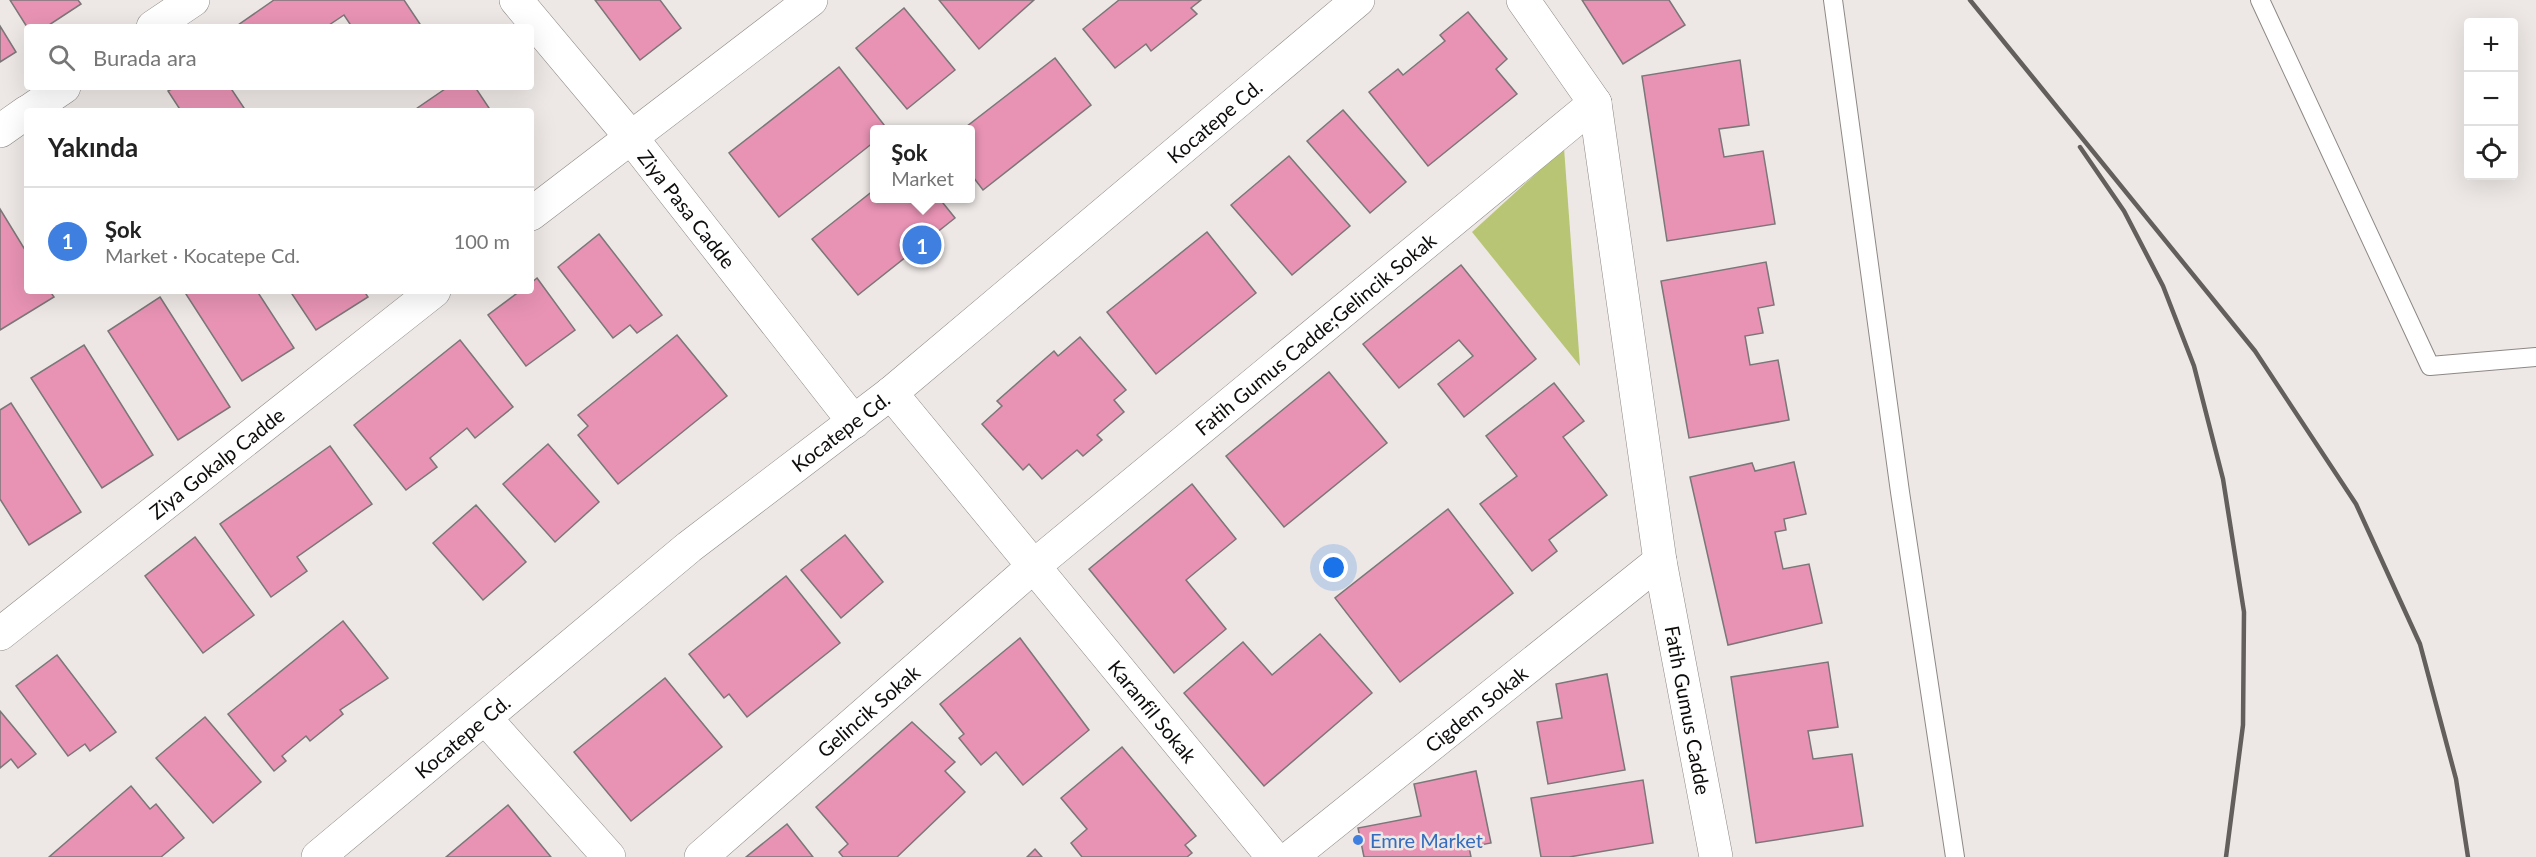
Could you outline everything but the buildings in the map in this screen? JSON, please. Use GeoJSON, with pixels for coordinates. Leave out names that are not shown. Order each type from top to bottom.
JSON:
{"type":"FeatureCollection","features":[{"type":"Feature","properties":{"kind":"street"},"geometry":{"type":"LineString","coordinates":[[157,24],[193,0]]}},
{"type":"Feature","properties":{"kind":"street","name":"Ziya Pasa Cadde"},"geometry":{"type":"LineString","coordinates":[[516,0],[630,136],[854,422]]}},
{"type":"Feature","properties":{"kind":"street"},"geometry":{"type":"LineString","coordinates":[[534,212],[630,136],[811,0]]}},
{"type":"Feature","properties":{"kind":"street","name":"Kocatepe Cd."},"geometry":{"type":"LineString","coordinates":[[318,857],[689,547],[891,393],[1358,0]]}},
{"type":"Feature","properties":{"kind":"street"},"geometry":{"type":"LineString","coordinates":[[1523,0],[1594,103],[1660,561]]}},
{"type":"Feature","properties":{"kind":"street"},"geometry":{"type":"LineString","coordinates":[[34,108],[60,90]]}},
{"type":"Feature","properties":{"kind":"street","name":"Fatih Gumus Cadde;Gelincik Sokak"},"geometry":{"type":"LineString","coordinates":[[1035,565],[1594,103]]}},
{"type":"Feature","properties":{"kind":"street"},"geometry":{"type":"LineString","coordinates":[[0,130],[24,115]]}},
{"type":"Feature","properties":{"kind":"street","name":"Ziya Gokalp Cadde"},"geometry":{"type":"LineString","coordinates":[[0,634],[430,294]]}},
{"type":"Feature","properties":{"kind":"street","name":"Karanfil Sokak"},"geometry":{"type":"LineString","coordinates":[[891,393],[1035,565],[1166,729],[1273,857]]}},
{"type":"Feature","properties":{"kind":"street","name":"Cigdem Sokak"},"geometry":{"type":"LineString","coordinates":[[1292,857],[1660,561]]}},
{"type":"Feature","properties":{"kind":"street","name":"Fatih Gumus Cadde"},"geometry":{"type":"LineString","coordinates":[[1660,561],[1716,857]]}},
{"type":"Feature","properties":{"kind":"street","name":"Gelincik Sokak"},"geometry":{"type":"LineString","coordinates":[[701,857],[1035,565]]}},
{"type":"Feature","properties":{"kind":"street"},"geometry":{"type":"LineString","coordinates":[[485,718],[609,857]]}},
{"type":"Feature","properties":{"kind":"lane"},"geometry":{"type":"LineString","coordinates":[[1833,0],[1900,492],[1955,857]]}},
{"type":"Feature","properties":{"kind":"lane"},"geometry":{"type":"LineString","coordinates":[[2260,0],[2430,366],[2536,357]]}},
{"type":"Feature","properties":{"kind":"green space"},"geometry":{"type":"Polygon","coordinates":[[[1564,148],[1580,366],[1472,232],[1564,148]]]}},
{"type":"Feature","properties":{"kind":"railway"},"geometry":{"type":"LineString","coordinates":[[1970,0],[2255,351],[2356,504],[2420,644],[2456,779],[2468,857]]}},
{"type":"Feature","properties":{"kind":"railway"},"geometry":{"type":"LineString","coordinates":[[2080,147],[2124,211],[2163,286],[2194,366],[2223,479],[2244,612],[2243,725],[2226,857]]}},
{"type":"Feature","properties":{"kind":"place","name":"Şok"},"geometry":{"type":"Point","coordinates":[922,245]}},
{"type":"Feature","properties":{"kind":"place","name":"Emre Market"},"geometry":{"type":"Point","coordinates":[1358,840]}}]}
